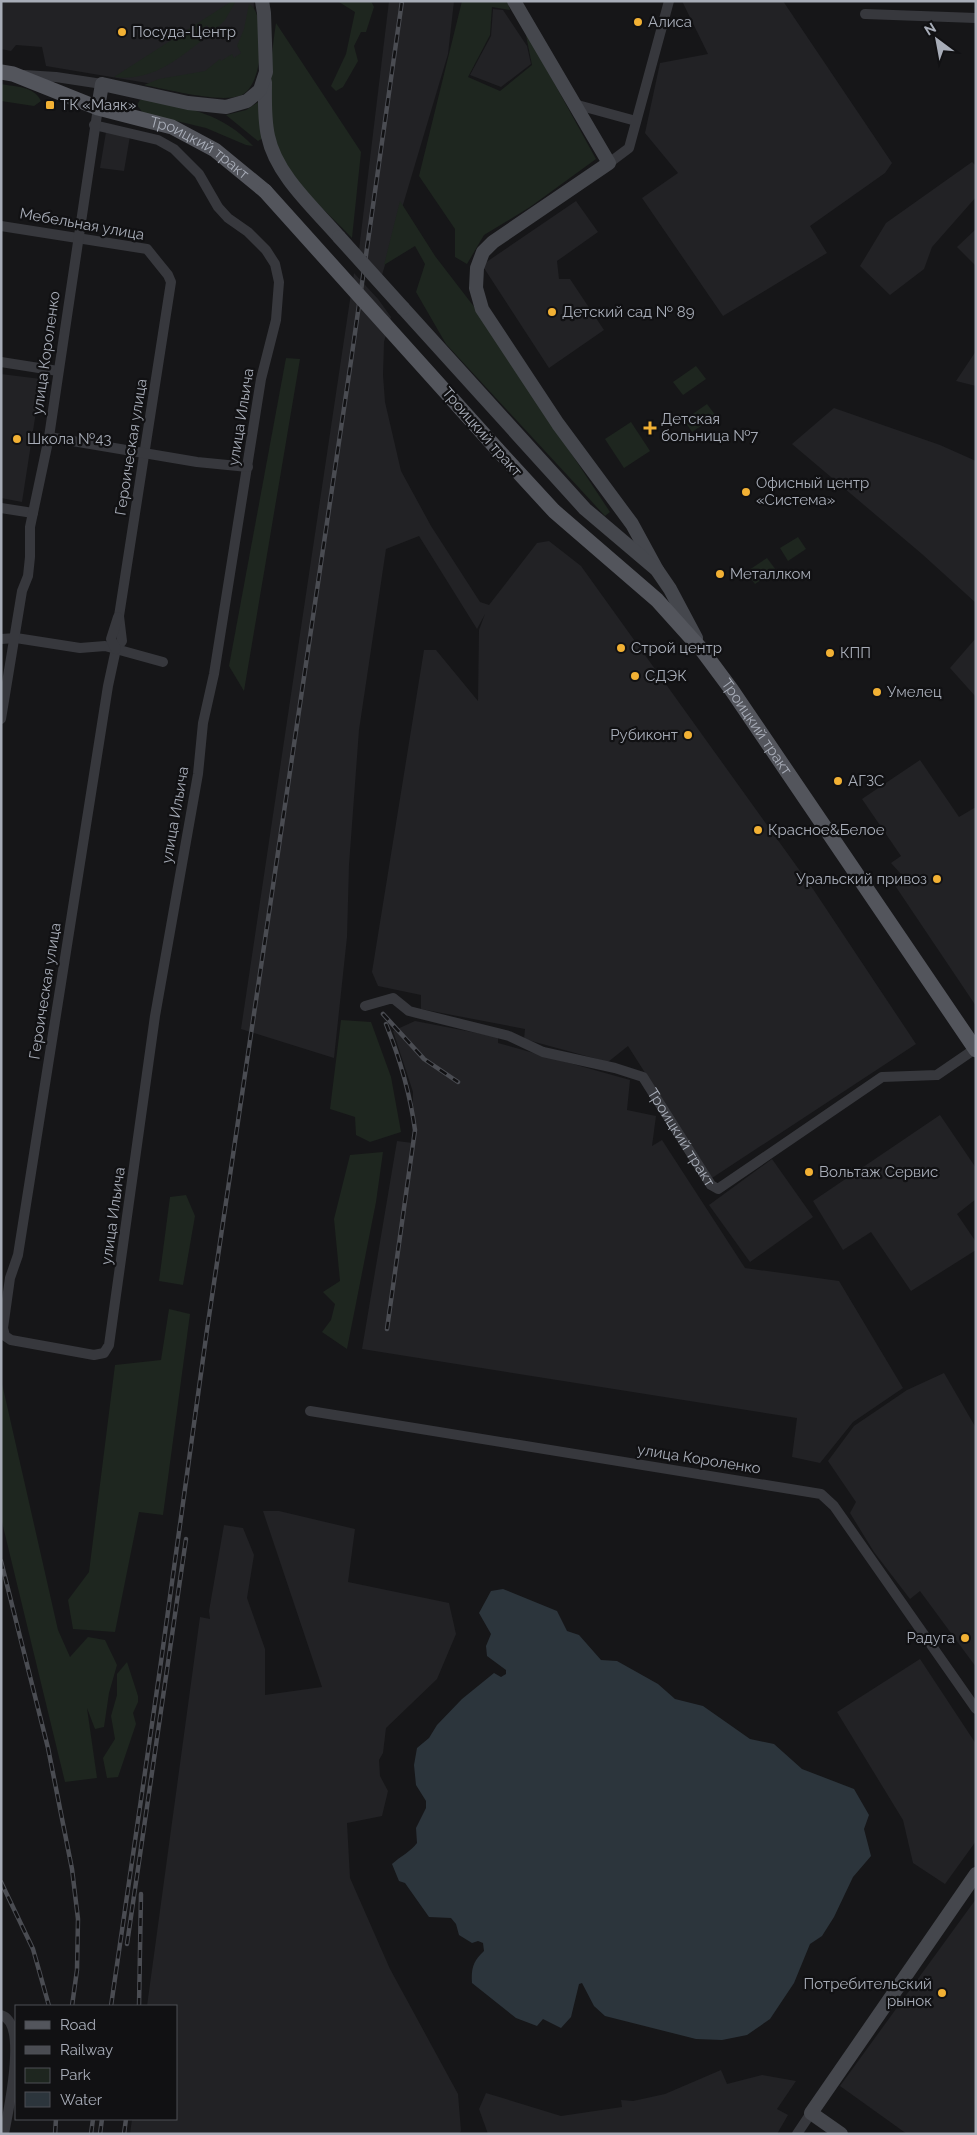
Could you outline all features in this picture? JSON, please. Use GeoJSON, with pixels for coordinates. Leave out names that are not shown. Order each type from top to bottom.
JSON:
{"type":"FeatureCollection","features":[{"type":"Feature","properties":{"kind":"main road","name":"Троицкий тракт"},"geometry":{"type":"LineString","coordinates":[[7,73],[98,108],[159,122],[215,150],[265,192],[544,502],[657,600],[702,650],[731,689],[976,1049]]}},
{"type":"Feature","properties":{"kind":"street","name":"Троицкий тракт"},"geometry":{"type":"LineString","coordinates":[[102,84],[188,103],[226,107],[237,105],[253,97],[260,90],[266,72],[262,1]]}},
{"type":"Feature","properties":{"kind":"street"},"geometry":{"type":"LineString","coordinates":[[514,1],[609,163]]}},
{"type":"Feature","properties":{"kind":"street"},"geometry":{"type":"LineString","coordinates":[[669,1],[629,148],[493,242],[483,252],[478,263],[476,288],[482,309],[494,329],[563,432],[632,524],[657,570],[670,589],[702,650]]}},
{"type":"Feature","properties":{"kind":"street"},"geometry":{"type":"LineString","coordinates":[[866,14],[976,18]]}},
{"type":"Feature","properties":{"kind":"street"},"geometry":{"type":"LineString","coordinates":[[266,72],[264,115],[268,138],[273,153],[288,177],[339,237],[585,509],[657,570]]}},
{"type":"Feature","properties":{"kind":"street"},"geometry":{"type":"LineString","coordinates":[[7,73],[56,77],[102,84],[98,108]]}},
{"type":"Feature","properties":{"kind":"street"},"geometry":{"type":"LineString","coordinates":[[574,104],[636,120]]}},
{"type":"Feature","properties":{"kind":"street","name":"улица Короленко"},"geometry":{"type":"LineString","coordinates":[[1,719],[16,638],[22,591],[28,576],[30,557],[29,534],[49,437],[98,108]]}},
{"type":"Feature","properties":{"kind":"street","name":"улица Ильича"},"geometry":{"type":"LineString","coordinates":[[5,1336],[11,1340],[94,1355],[104,1353],[108,1345],[155,1016],[198,774],[203,723],[214,674],[261,379],[276,320],[279,282],[275,264],[266,250],[248,232],[228,218],[218,207],[199,174],[174,149],[158,140],[94,125]]}},
{"type":"Feature","properties":{"kind":"street","name":"Мебельная улица"},"geometry":{"type":"LineString","coordinates":[[1,226],[148,249],[168,275],[171,282]]}},
{"type":"Feature","properties":{"kind":"street","name":"Героическая улица"},"geometry":{"type":"LineString","coordinates":[[5,1336],[3,1328],[5,1277],[18,1255],[66,940],[73,912],[108,686],[116,649],[122,641],[119,616],[171,282]]}},
{"type":"Feature","properties":{"kind":"street"},"geometry":{"type":"LineString","coordinates":[[1,362],[58,371]]}},
{"type":"Feature","properties":{"kind":"street"},"geometry":{"type":"LineString","coordinates":[[49,437],[248,467]]}},
{"type":"Feature","properties":{"kind":"street"},"geometry":{"type":"LineString","coordinates":[[1,508],[33,513]]}},
{"type":"Feature","properties":{"kind":"street"},"geometry":{"type":"LineString","coordinates":[[616,536],[626,536],[631,531],[632,524]]}},
{"type":"Feature","properties":{"kind":"street"},"geometry":{"type":"LineString","coordinates":[[1,639],[16,638],[80,648],[105,646],[163,662]]}},
{"type":"Feature","properties":{"kind":"street","name":"Троицкий тракт"},"geometry":{"type":"LineString","coordinates":[[365,1006],[393,998],[409,1012],[509,1036],[543,1052],[615,1068],[643,1078],[711,1186],[718,1188],[882,1077],[937,1075],[976,1049]]}},
{"type":"Feature","properties":{"kind":"street","name":"улица Короленко"},"geometry":{"type":"LineString","coordinates":[[310,1411],[821,1494],[834,1506],[976,1709]]}},
{"type":"Feature","properties":{"kind":"street"},"geometry":{"type":"LineString","coordinates":[[797,2134],[976,1874]]}},
{"type":"Feature","properties":{"kind":"street"},"geometry":{"type":"LineString","coordinates":[[3,2015],[15,2030]]}},
{"type":"Feature","properties":{"kind":"street"},"geometry":{"type":"LineString","coordinates":[[4,2134],[15,2058]]}},
{"type":"Feature","properties":{"kind":"street"},"geometry":{"type":"LineString","coordinates":[[811,2113],[841,2134]]}},
{"type":"Feature","properties":{"kind":"shaded area"},"geometry":{"type":"Polygon","coordinates":[[[1,1],[254,1],[252,56],[207,85],[153,84],[46,66],[42,47],[16,45],[11,51],[1,49],[1,1]]]}},
{"type":"Feature","properties":{"kind":"shaded area"},"geometry":{"type":"Polygon","coordinates":[[[389,1],[454,1],[448,54],[382,275],[359,250],[389,1]]]}},
{"type":"Feature","properties":{"kind":"shaded area"},"geometry":{"type":"Polygon","coordinates":[[[682,1],[783,1],[892,163],[885,173],[810,226],[827,253],[723,316],[642,198],[678,173],[645,133],[660,63],[708,54],[682,1]]]}},
{"type":"Feature","properties":{"kind":"shaded area"},"geometry":{"type":"Polygon","coordinates":[[[493,9],[503,10],[527,46],[531,64],[501,87],[470,75],[491,36],[493,9]]]}},
{"type":"Feature","properties":{"kind":"shaded area"},"geometry":{"type":"Polygon","coordinates":[[[106,132],[130,136],[124,171],[100,168],[106,132]]]}},
{"type":"Feature","properties":{"kind":"shaded area"},"geometry":{"type":"Polygon","coordinates":[[[972,162],[976,166],[976,197],[932,247],[924,269],[890,295],[860,266],[886,223],[972,162]]]}},
{"type":"Feature","properties":{"kind":"shaded area"},"geometry":{"type":"Polygon","coordinates":[[[576,201],[598,232],[557,261],[559,279],[570,279],[604,330],[549,368],[482,265],[576,201]]]}},
{"type":"Feature","properties":{"kind":"shaded area"},"geometry":{"type":"Polygon","coordinates":[[[976,229],[976,266],[957,247],[976,229]]]}},
{"type":"Feature","properties":{"kind":"shaded area"},"geometry":{"type":"Polygon","coordinates":[[[354,273],[378,299],[391,317],[384,342],[383,375],[385,402],[401,471],[431,526],[480,602],[489,605],[537,543],[549,541],[581,566],[813,889],[916,1044],[712,1178],[628,1046],[608,1062],[524,1039],[525,1029],[421,1009],[421,995],[378,986],[372,972],[424,650],[436,650],[478,701],[479,630],[485,614],[477,629],[419,536],[386,549],[359,730],[349,865],[347,937],[334,1058],[241,1029],[354,273]]]}},
{"type":"Feature","properties":{"kind":"shaded area"},"geometry":{"type":"Polygon","coordinates":[[[976,351],[976,386],[956,381],[976,351]]]}},
{"type":"Feature","properties":{"kind":"shaded area","name":"Школа №43"},"geometry":{"type":"Polygon","coordinates":[[[1,374],[41,379],[22,502],[1,498],[1,374]]]}},
{"type":"Feature","properties":{"kind":"shaded area"},"geometry":{"type":"Polygon","coordinates":[[[834,408],[940,445],[976,461],[976,603],[922,554],[792,444],[834,408]]]}},
{"type":"Feature","properties":{"kind":"shaded area"},"geometry":{"type":"Polygon","coordinates":[[[976,638],[976,697],[950,668],[976,638]]]}},
{"type":"Feature","properties":{"kind":"shaded area","name":"Уральский привоз"},"geometry":{"type":"Polygon","coordinates":[[[920,760],[959,817],[976,807],[976,1006],[894,884],[901,874],[891,863],[901,856],[862,799],[920,760]]]}},
{"type":"Feature","properties":{"kind":"shaded area"},"geometry":{"type":"Polygon","coordinates":[[[415,1021],[498,1037],[498,1043],[630,1080],[627,1110],[656,1116],[652,1146],[662,1140],[745,1268],[839,1281],[903,1388],[853,1422],[820,1463],[792,1457],[797,1418],[362,1349],[397,1141],[413,1143],[413,1092],[393,1031],[415,1021]]]}},
{"type":"Feature","properties":{"kind":"shaded area"},"geometry":{"type":"Polygon","coordinates":[[[940,1115],[976,1168],[976,1199],[957,1214],[976,1242],[976,1250],[911,1291],[871,1232],[843,1250],[813,1201],[940,1115]]]}},
{"type":"Feature","properties":{"kind":"shaded area"},"geometry":{"type":"Polygon","coordinates":[[[772,1159],[813,1217],[750,1262],[709,1205],[772,1159]]]}},
{"type":"Feature","properties":{"kind":"shaded area"},"geometry":{"type":"Polygon","coordinates":[[[944,1373],[976,1428],[976,1667],[920,1591],[910,1599],[874,1552],[850,1513],[856,1502],[828,1461],[854,1426],[907,1390],[944,1373]]]}},
{"type":"Feature","properties":{"kind":"shaded area"},"geometry":{"type":"Polygon","coordinates":[[[263,1511],[279,1511],[355,1529],[348,1582],[449,1603],[456,1634],[437,1679],[386,1728],[383,1753],[379,1760],[380,1776],[388,1791],[382,1816],[347,1823],[350,1878],[390,1969],[458,2094],[461,2131],[459,2134],[130,2134],[132,2120],[178,2120],[178,2005],[147,2005],[200,1617],[210,1619],[209,1611],[224,1525],[243,1528],[254,1555],[247,1598],[265,1649],[265,1695],[322,1687],[263,1511]]]}},
{"type":"Feature","properties":{"kind":"shaded area"},"geometry":{"type":"Polygon","coordinates":[[[920,1659],[976,1744],[976,1841],[945,1884],[913,1863],[903,1820],[837,1712],[920,1659]]]}},
{"type":"Feature","properties":{"kind":"shaded area","name":"Потребительский рынок"},"geometry":{"type":"Polygon","coordinates":[[[976,1899],[976,2134],[907,2134],[840,2086],[976,1899]]]}},
{"type":"Feature","properties":{"kind":"shaded area"},"geometry":{"type":"Polygon","coordinates":[[[721,2070],[727,2084],[762,2075],[796,2081],[777,2109],[788,2115],[777,2134],[488,2134],[479,2109],[486,2093],[561,2116],[622,2107],[621,2100],[633,2101],[665,2094],[721,2070]]]}},
{"type":"Feature","properties":{"kind":"green space"},"geometry":{"type":"Polygon","coordinates":[[[232,1],[236,1],[225,20],[212,33],[207,25],[200,30],[205,38],[174,61],[152,73],[127,78],[114,77],[232,1]]]}},
{"type":"Feature","properties":{"kind":"green space"},"geometry":{"type":"Polygon","coordinates":[[[300,1],[371,1],[374,7],[366,32],[361,32],[354,46],[358,61],[343,87],[336,91],[331,86],[346,54],[355,12],[339,2],[300,1]]]}},
{"type":"Feature","properties":{"kind":"green space"},"geometry":{"type":"Polygon","coordinates":[[[462,1],[507,1],[510,10],[492,7],[490,35],[468,77],[500,91],[532,65],[525,30],[596,159],[530,207],[484,235],[467,264],[455,257],[455,229],[419,176],[462,1]]]}},
{"type":"Feature","properties":{"kind":"green space"},"geometry":{"type":"Polygon","coordinates":[[[249,4],[255,10],[261,35],[258,66],[254,80],[248,90],[239,96],[219,98],[192,95],[144,85],[159,79],[205,71],[220,59],[221,61],[232,54],[234,58],[241,53],[237,46],[244,29],[249,4]]]}},
{"type":"Feature","properties":{"kind":"green space"},"geometry":{"type":"Polygon","coordinates":[[[276,23],[361,152],[352,238],[300,184],[291,173],[277,147],[273,134],[270,102],[272,52],[276,23]]]}},
{"type":"Feature","properties":{"kind":"green space"},"geometry":{"type":"Polygon","coordinates":[[[1,84],[34,92],[41,101],[34,106],[1,101],[1,84]]]}},
{"type":"Feature","properties":{"kind":"green space"},"geometry":{"type":"Polygon","coordinates":[[[149,99],[205,114],[242,135],[253,146],[246,145],[206,128],[143,113],[137,105],[140,100],[149,99]]]}},
{"type":"Feature","properties":{"kind":"green space"},"geometry":{"type":"Polygon","coordinates":[[[260,101],[263,138],[258,141],[226,115],[246,110],[260,101]]]}},
{"type":"Feature","properties":{"kind":"green space"},"geometry":{"type":"Polygon","coordinates":[[[400,201],[435,256],[475,308],[610,512],[605,516],[446,344],[416,292],[425,264],[415,246],[384,265],[400,201]]]}},
{"type":"Feature","properties":{"kind":"green space"},"geometry":{"type":"Polygon","coordinates":[[[286,358],[300,359],[244,691],[229,666],[286,358]]]}},
{"type":"Feature","properties":{"kind":"green space"},"geometry":{"type":"Polygon","coordinates":[[[696,366],[706,379],[683,395],[673,382],[696,366]]]}},
{"type":"Feature","properties":{"kind":"green space"},"geometry":{"type":"Polygon","coordinates":[[[707,404],[716,416],[692,432],[684,420],[707,404]]]}},
{"type":"Feature","properties":{"kind":"green space"},"geometry":{"type":"Polygon","coordinates":[[[631,422],[650,451],[624,468],[605,439],[631,422]]]}},
{"type":"Feature","properties":{"kind":"green space"},"geometry":{"type":"Polygon","coordinates":[[[798,537],[806,549],[788,561],[780,548],[798,537]]]}},
{"type":"Feature","properties":{"kind":"green space"},"geometry":{"type":"Polygon","coordinates":[[[767,558],[776,570],[755,584],[746,572],[767,558]]]}},
{"type":"Feature","properties":{"kind":"green space"},"geometry":{"type":"Polygon","coordinates":[[[341,1020],[371,1022],[391,1077],[401,1132],[370,1142],[356,1135],[355,1117],[330,1109],[341,1020]]]}},
{"type":"Feature","properties":{"kind":"green space"},"geometry":{"type":"Polygon","coordinates":[[[383,1152],[376,1202],[347,1349],[322,1332],[331,1320],[335,1304],[323,1292],[340,1281],[334,1219],[350,1155],[383,1152]]]}},
{"type":"Feature","properties":{"kind":"green space"},"geometry":{"type":"Polygon","coordinates":[[[186,1195],[195,1216],[183,1285],[159,1281],[170,1197],[186,1195]]]}},
{"type":"Feature","properties":{"kind":"green space"},"geometry":{"type":"Polygon","coordinates":[[[169,1309],[190,1314],[163,1515],[139,1512],[115,1632],[73,1629],[68,1600],[89,1572],[115,1365],[161,1360],[169,1309]]]}},
{"type":"Feature","properties":{"kind":"green space"},"geometry":{"type":"Polygon","coordinates":[[[1,1379],[58,1630],[70,1657],[88,1637],[105,1640],[117,1665],[109,1693],[104,1727],[95,1729],[87,1708],[97,1778],[65,1782],[1,1518],[1,1379]]]}},
{"type":"Feature","properties":{"kind":"green space"},"geometry":{"type":"Polygon","coordinates":[[[127,1662],[138,1696],[138,1702],[133,1713],[136,1724],[118,1777],[107,1778],[103,1758],[115,1739],[111,1716],[117,1695],[117,1674],[127,1662]]]}},
{"type":"Feature","properties":{"kind":"water"},"geometry":{"type":"Polygon","coordinates":[[[503,1589],[557,1611],[567,1631],[579,1635],[601,1660],[617,1661],[658,1684],[675,1699],[703,1706],[750,1739],[774,1744],[802,1769],[854,1789],[869,1815],[864,1829],[871,1856],[853,1877],[834,1917],[822,1936],[810,1944],[794,1983],[770,2019],[747,2035],[722,2040],[696,2039],[605,2016],[594,2006],[582,1983],[579,1984],[571,2017],[561,2028],[543,2019],[537,2026],[516,2018],[472,1983],[473,1965],[484,1951],[483,1943],[478,1941],[472,1943],[459,1935],[456,1924],[451,1918],[429,1917],[405,1883],[399,1881],[392,1864],[417,1843],[416,1828],[426,1808],[426,1801],[416,1785],[414,1765],[417,1748],[429,1738],[437,1725],[462,1699],[494,1673],[501,1677],[506,1674],[506,1670],[487,1656],[486,1646],[491,1634],[479,1613],[491,1591],[503,1589]]]}},
{"type":"Feature","properties":{"kind":"railway"},"geometry":{"type":"LineString","coordinates":[[111,2005],[207,1330],[351,361],[402,1]]}},
{"type":"Feature","properties":{"kind":"railway"},"geometry":{"type":"LineString","coordinates":[[383,1014],[424,1059],[458,1082]]}},
{"type":"Feature","properties":{"kind":"railway"},"geometry":{"type":"LineString","coordinates":[[386,1024],[404,1076],[415,1130],[387,1329]]}},
{"type":"Feature","properties":{"kind":"railway"},"geometry":{"type":"LineString","coordinates":[[127,1944],[186,1539]]}},
{"type":"Feature","properties":{"kind":"railway"},"geometry":{"type":"LineString","coordinates":[[1,1561],[48,1748],[72,1869],[78,1919],[77,1970],[72,2005]]}},
{"type":"Feature","properties":{"kind":"railway"},"geometry":{"type":"LineString","coordinates":[[1,1882],[33,1949],[49,2005]]}},
{"type":"Feature","properties":{"kind":"railway"},"geometry":{"type":"LineString","coordinates":[[139,2005],[141,1894]]}},
{"type":"Feature","properties":{"kind":"railway"},"geometry":{"type":"LineString","coordinates":[[55,2134],[56,2120]]}},
{"type":"Feature","properties":{"kind":"railway"},"geometry":{"type":"LineString","coordinates":[[91,2134],[93,2120]]}},
{"type":"Feature","properties":{"kind":"railway"},"geometry":{"type":"LineString","coordinates":[[100,2134],[102,2120]]}},
{"type":"Feature","properties":{"kind":"railway"},"geometry":{"type":"LineString","coordinates":[[124,2134],[126,2120]]}},
{"type":"Feature","properties":{"kind":"place","name":"Алиса"},"geometry":{"type":"Point","coordinates":[638,22]}},
{"type":"Feature","properties":{"kind":"place","name":"Посуда-Центр"},"geometry":{"type":"Point","coordinates":[122,32]}},
{"type":"Feature","properties":{"kind":"place","name":"ТК «Маяк»"},"geometry":{"type":"Point","coordinates":[50,105]}},
{"type":"Feature","properties":{"kind":"place","name":"Детский сад № 89"},"geometry":{"type":"Point","coordinates":[552,312]}},
{"type":"Feature","properties":{"kind":"place","name":"Детская больница №7"},"geometry":{"type":"Point","coordinates":[650,428]}},
{"type":"Feature","properties":{"kind":"place","name":"Школа №43"},"geometry":{"type":"Point","coordinates":[17,439]}},
{"type":"Feature","properties":{"kind":"place","name":"Офисный центр «Система»"},"geometry":{"type":"Point","coordinates":[746,492]}},
{"type":"Feature","properties":{"kind":"place","name":"Металлком"},"geometry":{"type":"Point","coordinates":[720,574]}},
{"type":"Feature","properties":{"kind":"place","name":"Строй центр"},"geometry":{"type":"Point","coordinates":[621,648]}},
{"type":"Feature","properties":{"kind":"place","name":"КПП"},"geometry":{"type":"Point","coordinates":[830,653]}},
{"type":"Feature","properties":{"kind":"place","name":"СДЭК"},"geometry":{"type":"Point","coordinates":[635,676]}},
{"type":"Feature","properties":{"kind":"place","name":"Умелец"},"geometry":{"type":"Point","coordinates":[877,692]}},
{"type":"Feature","properties":{"kind":"place","name":"Рубиконт"},"geometry":{"type":"Point","coordinates":[688,735]}},
{"type":"Feature","properties":{"kind":"place","name":"АГЗС"},"geometry":{"type":"Point","coordinates":[838,781]}},
{"type":"Feature","properties":{"kind":"place","name":"Красное&Белое"},"geometry":{"type":"Point","coordinates":[758,830]}},
{"type":"Feature","properties":{"kind":"place","name":"Уральский привоз"},"geometry":{"type":"Point","coordinates":[937,879]}},
{"type":"Feature","properties":{"kind":"place","name":"Вольтаж Сервис"},"geometry":{"type":"Point","coordinates":[809,1172]}},
{"type":"Feature","properties":{"kind":"place","name":"Радуга"},"geometry":{"type":"Point","coordinates":[965,1638]}},
{"type":"Feature","properties":{"kind":"place","name":"Потребительский рынок"},"geometry":{"type":"Point","coordinates":[942,1993]}}]}
